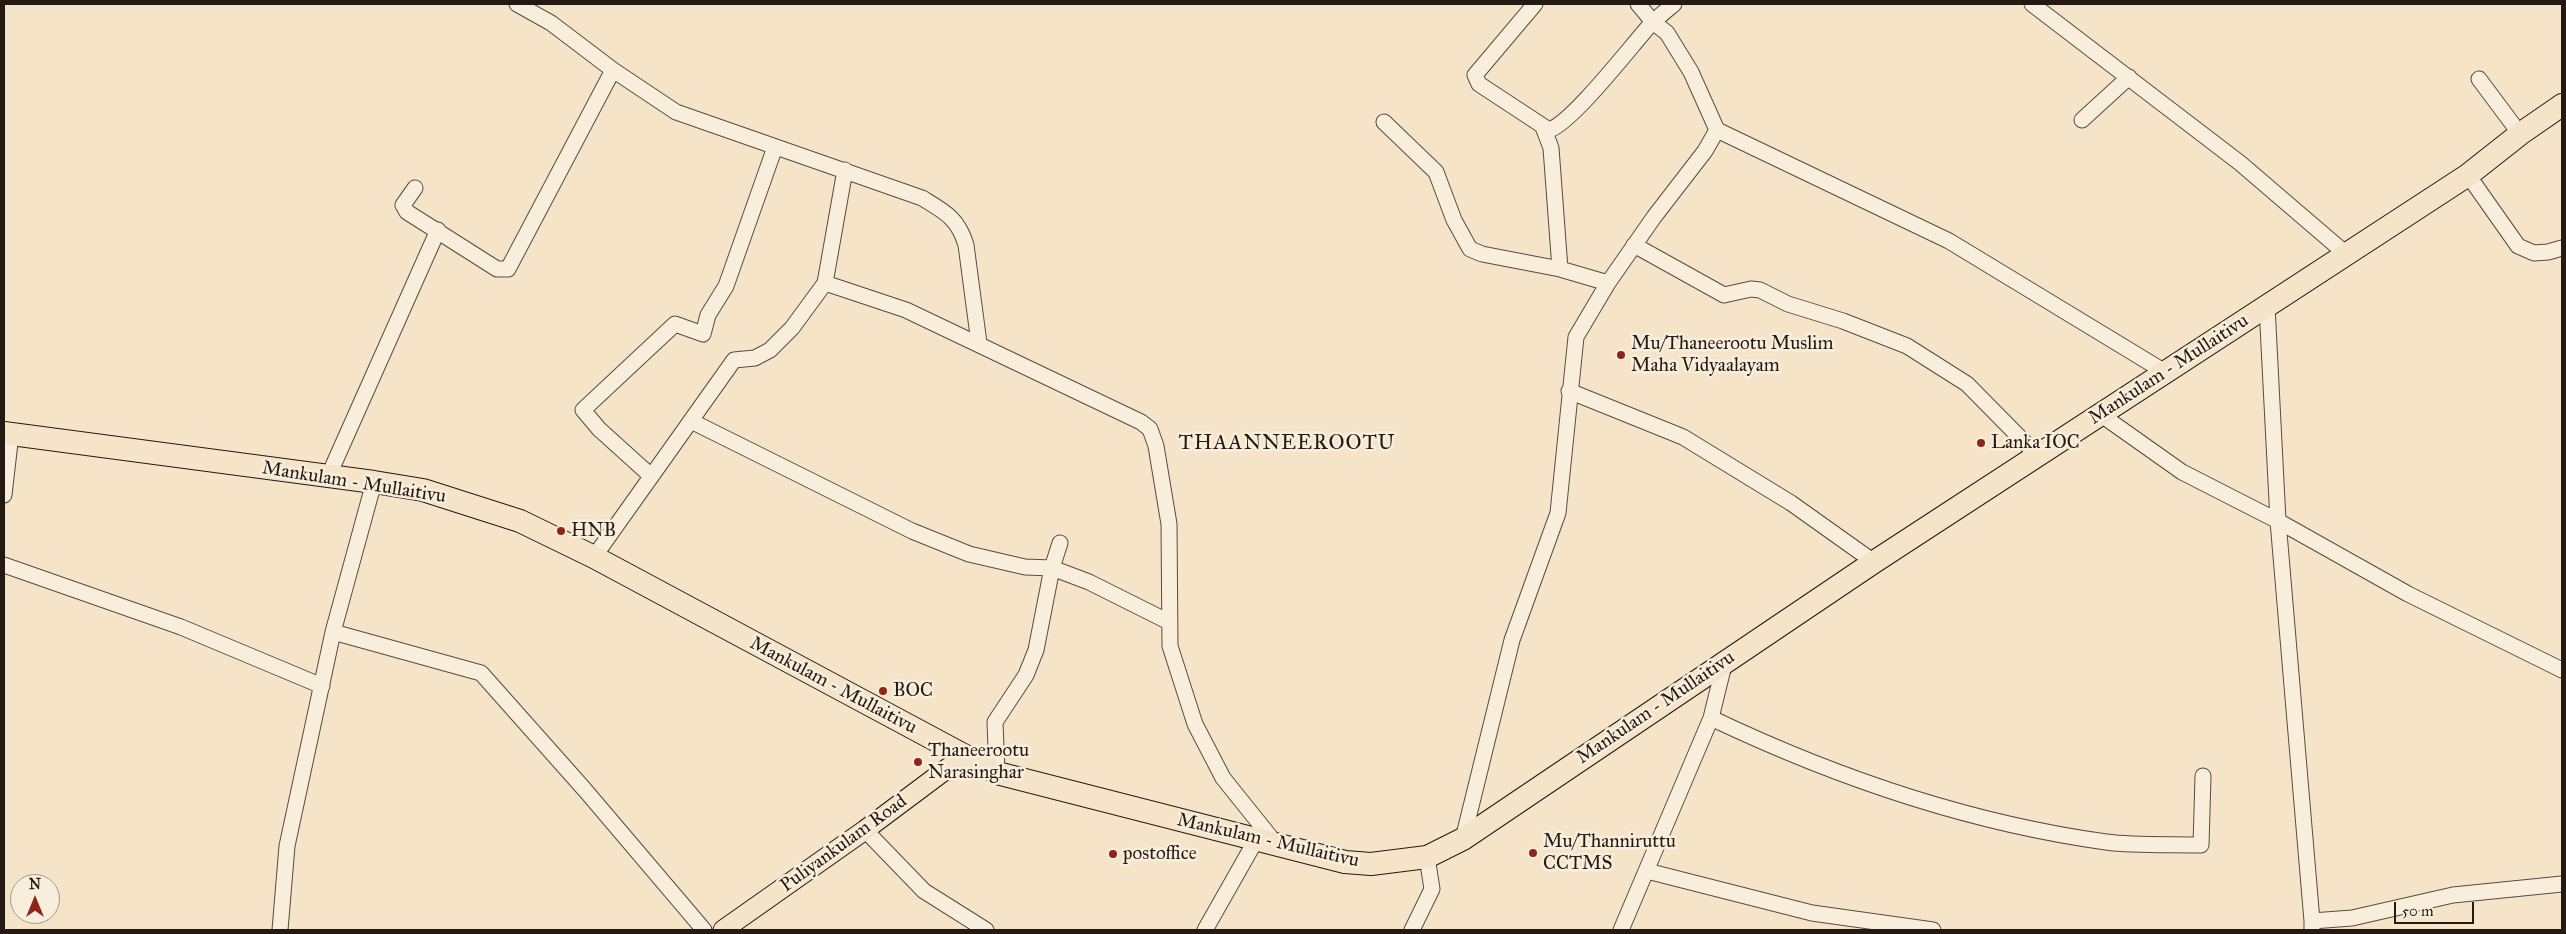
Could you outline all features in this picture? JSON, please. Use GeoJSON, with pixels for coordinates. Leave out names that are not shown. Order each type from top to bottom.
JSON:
{"type":"FeatureCollection","features":[{"type":"Feature","properties":{"kind":"highway","name":"Mankulam - Mullaitivu"},"geometry":{"type":"LineString","coordinates":[[7,433],[423,490],[520,521],[594,557],[997,773],[1345,862],[1371,864],[1427,857],[1463,840],[1874,562],[2345,253],[2468,175],[2520,134],[2562,105]]}},
{"type":"Feature","properties":{"kind":"main road","name":"Puliyankulam Road"},"geometry":{"type":"LineString","coordinates":[[723,930],[865,830],[964,756]]}},
{"type":"Feature","properties":{"kind":"street"},"geometry":{"type":"LineString","coordinates":[[517,4],[551,23],[613,70],[676,112],[922,198],[949,215],[961,229],[966,244],[979,343]]}},
{"type":"Feature","properties":{"kind":"street"},"geometry":{"type":"LineString","coordinates":[[1535,4],[1475,75],[1479,84],[1549,130],[1558,127],[1573,113],[1653,22],[1674,4]]}},
{"type":"Feature","properties":{"kind":"street"},"geometry":{"type":"LineString","coordinates":[[1638,4],[1653,22],[1667,33],[1691,72],[1717,130],[1949,240],[2166,372]]}},
{"type":"Feature","properties":{"kind":"street"},"geometry":{"type":"LineString","coordinates":[[2032,4],[2240,163],[2345,253]]}},
{"type":"Feature","properties":{"kind":"street"},"geometry":{"type":"LineString","coordinates":[[415,188],[403,205],[407,212],[497,269],[508,269],[613,70]]}},
{"type":"Feature","properties":{"kind":"street"},"geometry":{"type":"LineString","coordinates":[[2082,120],[2129,78]]}},
{"type":"Feature","properties":{"kind":"street"},"geometry":{"type":"LineString","coordinates":[[2479,79],[2520,134]]}},
{"type":"Feature","properties":{"kind":"street"},"geometry":{"type":"LineString","coordinates":[[1384,122],[1436,172],[1454,220],[1470,249],[1482,254],[1560,269],[1608,283]]}},
{"type":"Feature","properties":{"kind":"street"},"geometry":{"type":"LineString","coordinates":[[1543,127],[1551,148],[1560,269]]}},
{"type":"Feature","properties":{"kind":"street"},"geometry":{"type":"LineString","coordinates":[[1463,840],[1512,640],[1558,513],[1569,390],[1576,337],[1608,283],[1634,245],[1705,152],[1717,130]]}},
{"type":"Feature","properties":{"kind":"street"},"geometry":{"type":"LineString","coordinates":[[652,476],[599,429],[583,410],[675,324],[704,334],[708,315],[726,286],[775,147]]}},
{"type":"Feature","properties":{"kind":"street"},"geometry":{"type":"LineString","coordinates":[[594,557],[734,360],[755,358],[770,350],[792,328],[825,283],[845,170]]}},
{"type":"Feature","properties":{"kind":"street"},"geometry":{"type":"LineString","coordinates":[[2468,175],[2518,246],[2534,253],[2562,248]]}},
{"type":"Feature","properties":{"kind":"street"},"geometry":{"type":"LineString","coordinates":[[328,477],[438,230]]}},
{"type":"Feature","properties":{"kind":"street"},"geometry":{"type":"LineString","coordinates":[[1634,245],[1724,295],[1751,289],[1760,290],[1788,304],[1843,321],[1907,346],[1967,384],[2038,455]]}},
{"type":"Feature","properties":{"kind":"street"},"geometry":{"type":"LineString","coordinates":[[825,283],[906,310],[979,343],[1141,422],[1150,430],[1156,446],[1169,524],[1170,646],[1195,724],[1224,778],[1266,842],[1205,930]]}},
{"type":"Feature","properties":{"kind":"street"},"geometry":{"type":"LineString","coordinates":[[2266,306],[2278,521],[2312,926],[2453,895],[2562,884]]}},
{"type":"Feature","properties":{"kind":"street"},"geometry":{"type":"LineString","coordinates":[[1569,390],[1683,437],[1791,504],[1874,562]]}},
{"type":"Feature","properties":{"kind":"street"},"geometry":{"type":"LineString","coordinates":[[2100,414],[2182,472],[2278,521],[2408,594],[2562,670]]}},
{"type":"Feature","properties":{"kind":"street"},"geometry":{"type":"LineString","coordinates":[[690,421],[912,531],[969,554],[1025,567],[1052,568],[1089,582],[1169,622]]}},
{"type":"Feature","properties":{"kind":"street"},"geometry":{"type":"LineString","coordinates":[[4,495],[7,433]]}},
{"type":"Feature","properties":{"kind":"street"},"geometry":{"type":"LineString","coordinates":[[280,930],[287,846],[334,632],[374,482]]}},
{"type":"Feature","properties":{"kind":"street"},"geometry":{"type":"LineString","coordinates":[[997,773],[996,722],[1026,675],[1036,650],[1052,568],[1060,543]]}},
{"type":"Feature","properties":{"kind":"street"},"geometry":{"type":"LineString","coordinates":[[4,565],[181,626],[322,686]]}},
{"type":"Feature","properties":{"kind":"street"},"geometry":{"type":"LineString","coordinates":[[334,632],[481,673],[585,790],[704,930]]}},
{"type":"Feature","properties":{"kind":"street"},"geometry":{"type":"LineString","coordinates":[[1621,930],[1711,718],[1725,661]]}},
{"type":"Feature","properties":{"kind":"street"},"geometry":{"type":"LineString","coordinates":[[1711,718],[1756,739],[1864,783],[2011,824],[2108,842],[2201,845],[2203,776]]}},
{"type":"Feature","properties":{"kind":"street"},"geometry":{"type":"LineString","coordinates":[[865,830],[924,891],[986,930]]}},
{"type":"Feature","properties":{"kind":"street"},"geometry":{"type":"LineString","coordinates":[[1412,930],[1432,889],[1427,857]]}},
{"type":"Feature","properties":{"kind":"street"},"geometry":{"type":"LineString","coordinates":[[1647,871],[1812,913],[1933,930]]}},
{"type":"Feature","properties":{"kind":"place","name":"Mu/Thaneerootu Muslim Maha Vidyaalayam"},"geometry":{"type":"Point","coordinates":[1621,355]}},
{"type":"Feature","properties":{"kind":"place","name":"Lanka IOC"},"geometry":{"type":"Point","coordinates":[1981,443]}},
{"type":"Feature","properties":{"kind":"place","name":"HNB"},"geometry":{"type":"Point","coordinates":[561,531]}},
{"type":"Feature","properties":{"kind":"place","name":"BOC"},"geometry":{"type":"Point","coordinates":[883,691]}},
{"type":"Feature","properties":{"kind":"place","name":"Thaneerootu Narasinghar"},"geometry":{"type":"Point","coordinates":[918,762]}},
{"type":"Feature","properties":{"kind":"place","name":"Mu/Thanniruttu CCTMS"},"geometry":{"type":"Point","coordinates":[1533,853]}},
{"type":"Feature","properties":{"kind":"place","name":"postoffice"},"geometry":{"type":"Point","coordinates":[1113,854]}},
{"type":"Feature","properties":{"kind":"district","name":"THAANNEEROOTU"},"geometry":{"type":"Point","coordinates":[1287,444]}}]}
